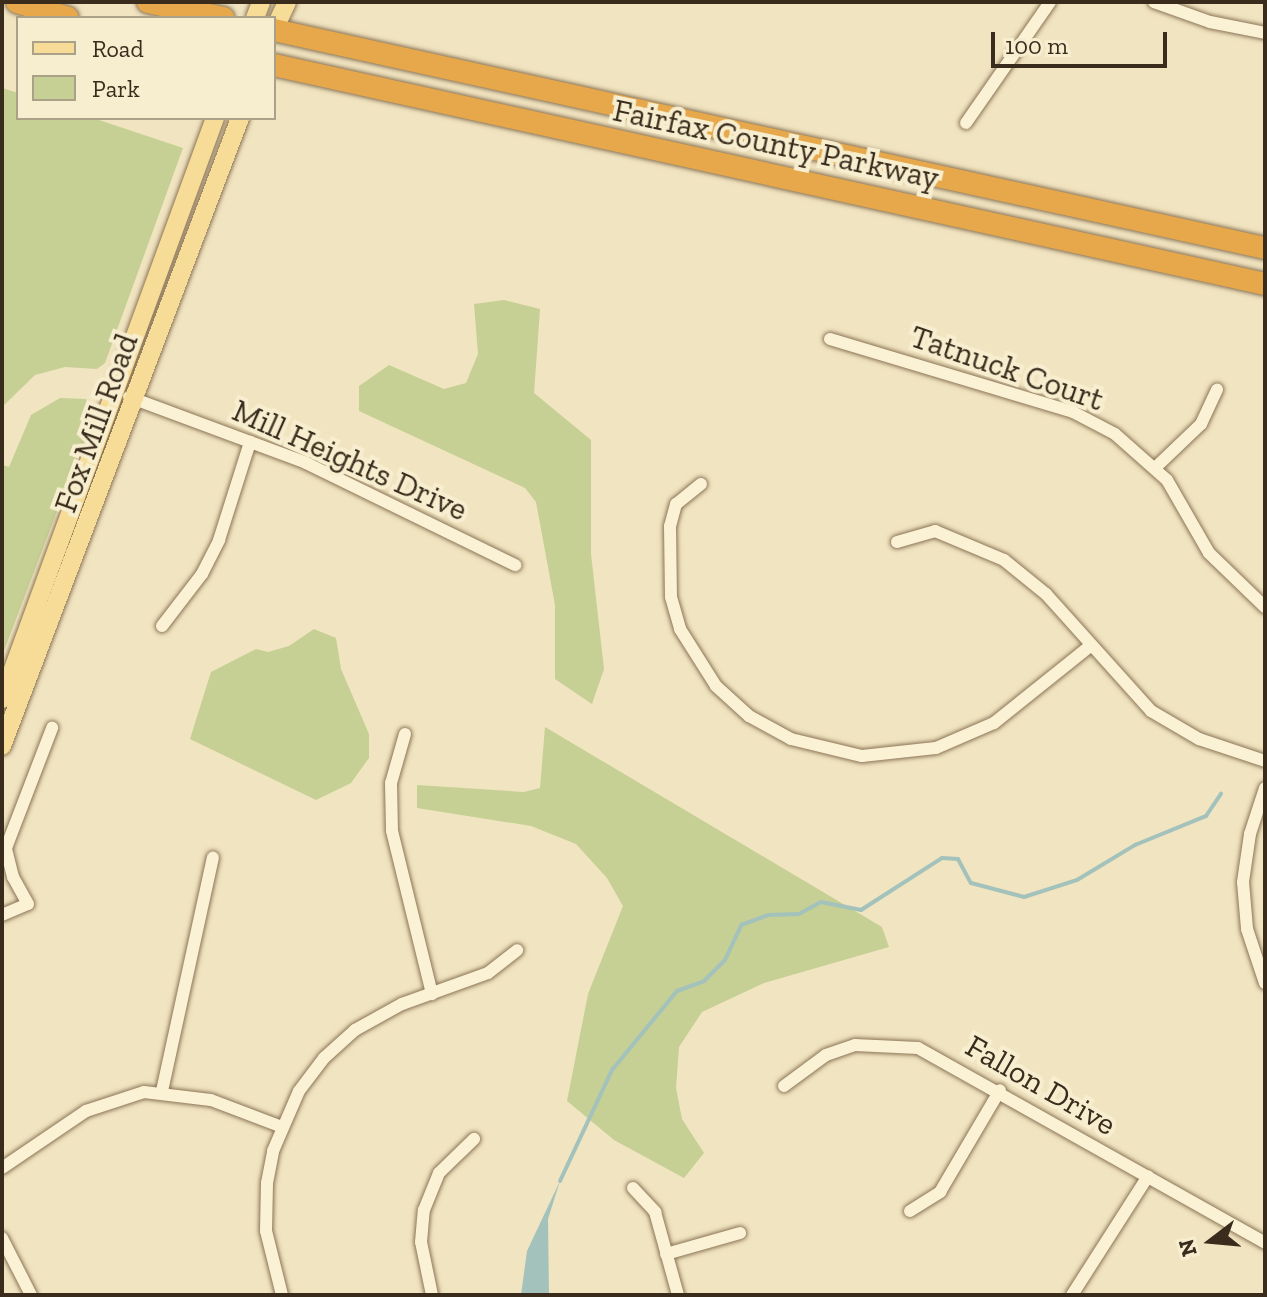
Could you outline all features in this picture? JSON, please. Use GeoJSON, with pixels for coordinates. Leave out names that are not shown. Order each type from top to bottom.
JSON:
{"type":"FeatureCollection","features":[{"type":"Feature","properties":{"kind":"highway"},"geometry":{"type":"LineString","coordinates":[[17,2],[62,16]]}},
{"type":"Feature","properties":{"kind":"highway"},"geometry":{"type":"LineString","coordinates":[[148,2],[214,16]]}},
{"type":"Feature","properties":{"kind":"highway","name":"Fairfax County Parkway"},"geometry":{"type":"LineString","coordinates":[[276,30],[1265,248]]}},
{"type":"Feature","properties":{"kind":"highway","name":"Fairfax County Parkway"},"geometry":{"type":"LineString","coordinates":[[276,65],[1265,284]]}},
{"type":"Feature","properties":{"kind":"main road"},"geometry":{"type":"LineString","coordinates":[[276,26],[287,2]]}},
{"type":"Feature","properties":{"kind":"main road","name":"Fox Mill Road"},"geometry":{"type":"LineString","coordinates":[[2,699],[214,120]]}},
{"type":"Feature","properties":{"kind":"main road","name":"Fox Mill Road"},"geometry":{"type":"LineString","coordinates":[[2,746],[137,400],[239,120]]}},
{"type":"Feature","properties":{"kind":"street"},"geometry":{"type":"LineString","coordinates":[[966,123],[1050,2]]}},
{"type":"Feature","properties":{"kind":"street"},"geometry":{"type":"LineString","coordinates":[[1154,2],[1210,22],[1265,33]]}},
{"type":"Feature","properties":{"kind":"street","name":"Tatnuck Court"},"geometry":{"type":"LineString","coordinates":[[830,339],[1073,412],[1115,434],[1155,468],[1209,553],[1265,607]]}},
{"type":"Feature","properties":{"kind":"street"},"geometry":{"type":"LineString","coordinates":[[1155,468],[1201,424],[1217,389]]}},
{"type":"Feature","properties":{"kind":"street","name":"Mill Heights Drive"},"geometry":{"type":"LineString","coordinates":[[115,392],[360,487],[515,565]]}},
{"type":"Feature","properties":{"kind":"street"},"geometry":{"type":"LineString","coordinates":[[162,626],[202,574],[219,540],[250,442]]}},
{"type":"Feature","properties":{"kind":"street"},"geometry":{"type":"LineString","coordinates":[[701,484],[676,504],[670,526],[671,597],[680,629],[695,660],[724,694],[791,739],[862,756],[936,748],[994,723],[1089,647]]}},
{"type":"Feature","properties":{"kind":"street"},"geometry":{"type":"LineString","coordinates":[[897,542],[935,531],[988,550],[1033,582],[1126,689],[1169,723],[1265,761]]}},
{"type":"Feature","properties":{"kind":"street"},"geometry":{"type":"LineString","coordinates":[[2,915],[28,904],[13,877],[6,848],[52,728]]}},
{"type":"Feature","properties":{"kind":"street"},"geometry":{"type":"LineString","coordinates":[[405,734],[391,783],[392,831],[432,994]]}},
{"type":"Feature","properties":{"kind":"street"},"geometry":{"type":"LineString","coordinates":[[1265,788],[1250,834],[1243,882],[1247,929],[1265,983]]}},
{"type":"Feature","properties":{"kind":"street"},"geometry":{"type":"LineString","coordinates":[[162,1091],[213,858]]}},
{"type":"Feature","properties":{"kind":"street"},"geometry":{"type":"LineString","coordinates":[[282,1295],[270,1255],[266,1207],[271,1159],[299,1091],[339,1043],[381,1014],[488,973],[517,950]]}},
{"type":"Feature","properties":{"kind":"street","name":"Fallon Drive"},"geometry":{"type":"LineString","coordinates":[[784,1086],[826,1055],[886,1043],[934,1053],[1265,1243]]}},
{"type":"Feature","properties":{"kind":"street"},"geometry":{"type":"LineString","coordinates":[[910,1211],[940,1192],[1000,1090]]}},
{"type":"Feature","properties":{"kind":"street"},"geometry":{"type":"LineString","coordinates":[[2,1168],[99,1104],[162,1091],[211,1100],[282,1127]]}},
{"type":"Feature","properties":{"kind":"street"},"geometry":{"type":"LineString","coordinates":[[432,1295],[421,1242],[424,1210],[439,1173],[474,1139]]}},
{"type":"Feature","properties":{"kind":"street"},"geometry":{"type":"LineString","coordinates":[[1072,1295],[1148,1176]]}},
{"type":"Feature","properties":{"kind":"street"},"geometry":{"type":"LineString","coordinates":[[633,1188],[655,1212],[678,1295]]}},
{"type":"Feature","properties":{"kind":"street"},"geometry":{"type":"LineString","coordinates":[[666,1254],[740,1233]]}},
{"type":"Feature","properties":{"kind":"street"},"geometry":{"type":"LineString","coordinates":[[2,1238],[31,1295]]}},
{"type":"Feature","properties":{"kind":"green space"},"geometry":{"type":"Polygon","coordinates":[[[2,88],[16,92],[16,120],[99,120],[183,148],[105,363],[97,369],[65,367],[35,375],[2,407],[2,88]]]}},
{"type":"Feature","properties":{"kind":"green space"},"geometry":{"type":"Polygon","coordinates":[[[504,300],[540,309],[534,393],[591,440],[591,554],[604,669],[592,704],[555,679],[555,605],[536,502],[525,488],[359,411],[359,386],[389,365],[444,389],[466,383],[478,354],[474,304],[504,300]]]}},
{"type":"Feature","properties":{"kind":"green space"},"geometry":{"type":"Polygon","coordinates":[[[60,398],[86,399],[94,414],[2,656],[2,465],[9,467],[31,415],[60,398]]]}},
{"type":"Feature","properties":{"kind":"green space"},"geometry":{"type":"Polygon","coordinates":[[[314,629],[336,638],[341,669],[369,734],[369,758],[351,783],[316,800],[190,739],[211,672],[256,649],[268,652],[289,646],[314,629]]]}},
{"type":"Feature","properties":{"kind":"green space"},"geometry":{"type":"Polygon","coordinates":[[[545,727],[882,927],[889,947],[764,983],[702,1012],[679,1047],[676,1088],[682,1119],[704,1153],[684,1178],[614,1140],[567,1101],[588,994],[623,906],[607,878],[576,844],[531,826],[417,808],[417,785],[524,792],[540,788],[545,727]]]}},
{"type":"Feature","properties":{"kind":"water"},"geometry":{"type":"Polygon","coordinates":[[[560,1181],[548,1219],[549,1295],[521,1295],[527,1251],[560,1181]]]}},
{"type":"Feature","properties":{"kind":"waterway"},"geometry":{"type":"LineString","coordinates":[[560,1181],[612,1070],[677,991],[704,981],[725,960],[741,925],[768,915],[799,914],[821,902],[861,910],[942,858],[958,859],[971,883],[1024,897],[1077,880],[1135,845],[1206,816],[1221,794]]}}]}
